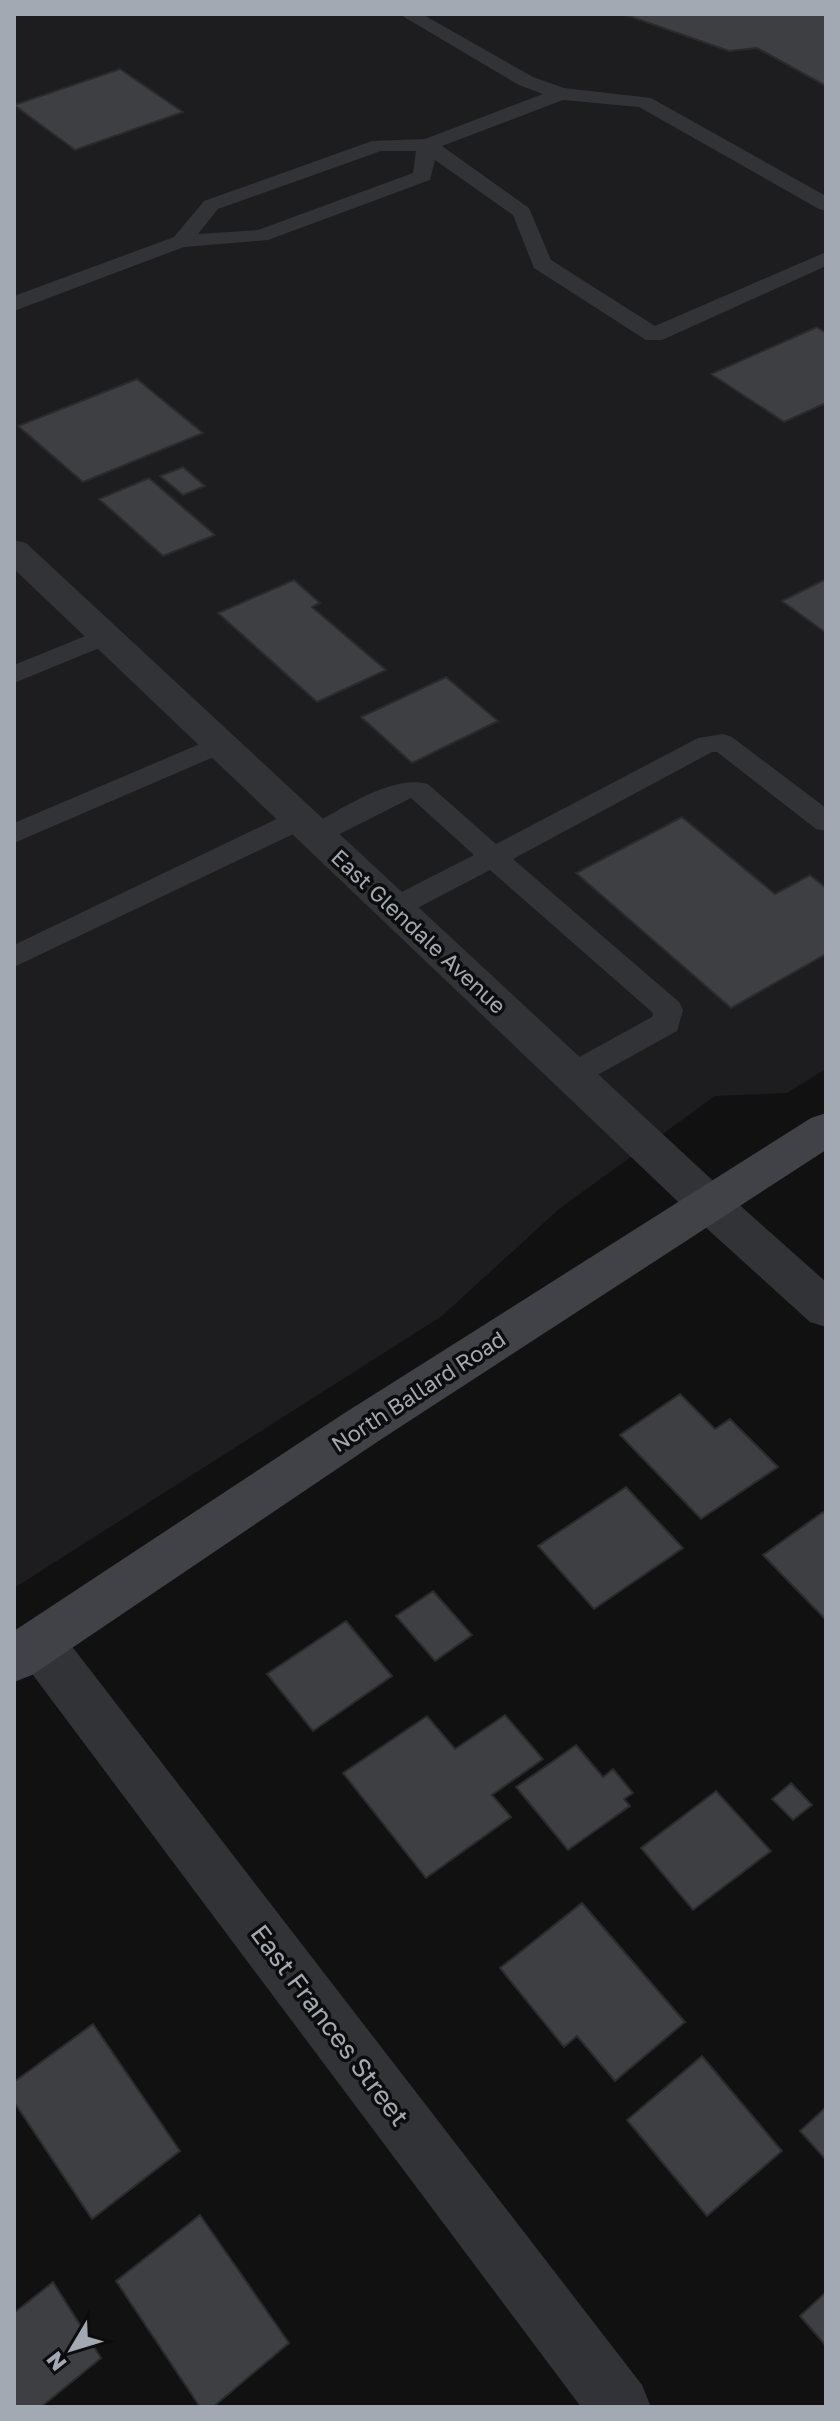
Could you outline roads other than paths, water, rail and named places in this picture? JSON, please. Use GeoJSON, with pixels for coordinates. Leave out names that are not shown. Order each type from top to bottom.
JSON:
{"type":"FeatureCollection","features":[{"type":"Feature","properties":{"kind":"main road","name":"North Ballard Road"},"geometry":{"type":"LineString","coordinates":[[27,1651],[360,1428],[826,1129]]}},
{"type":"Feature","properties":{"kind":"street","name":"East Glendale Avenue"},"geometry":{"type":"LineString","coordinates":[[14,550],[708,1203],[826,1309]]}},
{"type":"Feature","properties":{"kind":"street","name":"East Frances Street"},"geometry":{"type":"LineString","coordinates":[[27,1651],[620,2407]]}},
{"type":"Feature","properties":{"kind":"lane"},"geometry":{"type":"LineString","coordinates":[[408,14],[526,81],[561,94],[644,102],[826,205]]}},
{"type":"Feature","properties":{"kind":"lane"},"geometry":{"type":"LineString","coordinates":[[181,241],[211,205],[379,145],[427,145],[561,94]]}},
{"type":"Feature","properties":{"kind":"lane"},"geometry":{"type":"LineString","coordinates":[[14,304],[181,241],[261,236],[423,176],[427,145]]}},
{"type":"Feature","properties":{"kind":"lane"},"geometry":{"type":"LineString","coordinates":[[427,145],[522,212],[542,263],[654,335],[826,258]]}},
{"type":"Feature","properties":{"kind":"lane"},"geometry":{"type":"LineString","coordinates":[[14,675],[105,636]]}},
{"type":"Feature","properties":{"kind":"lane"},"geometry":{"type":"LineString","coordinates":[[394,908],[707,744],[723,743],[826,822]]}},
{"type":"Feature","properties":{"kind":"lane"},"geometry":{"type":"LineString","coordinates":[[14,834],[221,744]]}},
{"type":"Feature","properties":{"kind":"lane"},"geometry":{"type":"LineString","coordinates":[[14,957],[308,827],[406,789],[418,790],[668,1010],[666,1023],[572,1075]]}}]}
